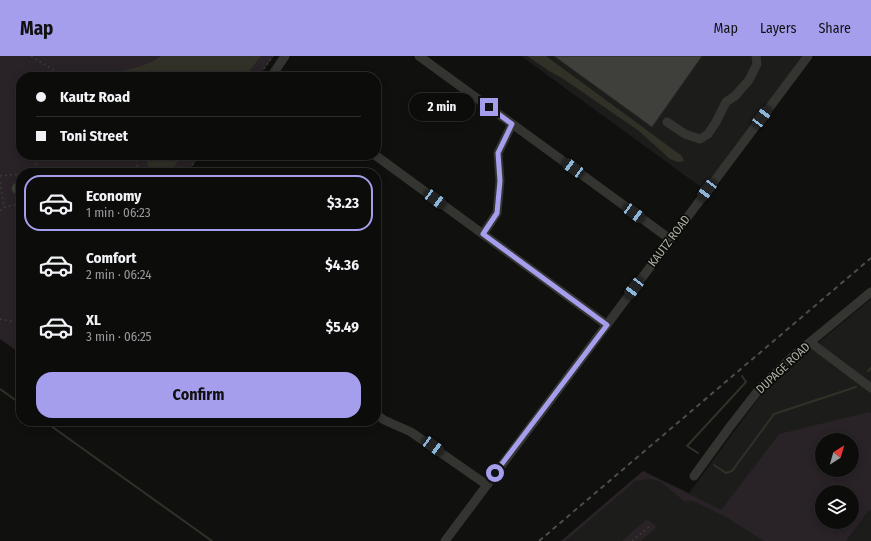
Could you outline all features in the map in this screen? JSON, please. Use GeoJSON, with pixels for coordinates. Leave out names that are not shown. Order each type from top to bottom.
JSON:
{"type":"FeatureCollection","features":[{"type":"Feature","properties":{"kind":"street"},"geometry":{"type":"LineString","coordinates":[[274,72],[286,56]]}},
{"type":"Feature","properties":{"kind":"street"},"geometry":{"type":"LineString","coordinates":[[419,56],[670,239]]}},
{"type":"Feature","properties":{"kind":"street"},"geometry":{"type":"LineString","coordinates":[[667,122],[685,134],[700,139],[708,134],[726,102],[735,96],[749,80],[757,64],[756,56]]}},
{"type":"Feature","properties":{"kind":"street","name":"KAUTZ ROAD"},"geometry":{"type":"LineString","coordinates":[[445,541],[808,56]]}},
{"type":"Feature","properties":{"kind":"street"},"geometry":{"type":"LineString","coordinates":[[483,234],[497,213],[500,181],[498,153],[512,124]]}},
{"type":"Feature","properties":{"kind":"street"},"geometry":{"type":"LineString","coordinates":[[381,159],[607,325]]}},
{"type":"Feature","properties":{"kind":"street","name":"DUPAGE ROAD"},"geometry":{"type":"LineString","coordinates":[[694,476],[760,388],[792,357],[811,343],[871,292]]}},
{"type":"Feature","properties":{"kind":"street"},"geometry":{"type":"LineString","coordinates":[[811,343],[871,388]]}},
{"type":"Feature","properties":{"kind":"street"},"geometry":{"type":"LineString","coordinates":[[381,418],[412,432],[487,485]]}},
{"type":"Feature","properties":{"kind":"path"},"geometry":{"type":"LineString","coordinates":[[31,56],[56,72]]}},
{"type":"Feature","properties":{"kind":"path"},"geometry":{"type":"LineString","coordinates":[[262,72],[273,56]]}},
{"type":"Feature","properties":{"kind":"path"},"geometry":{"type":"LineString","coordinates":[[33,168],[39,160]]}},
{"type":"Feature","properties":{"kind":"path"},"geometry":{"type":"LineString","coordinates":[[190,168],[196,160]]}},
{"type":"Feature","properties":{"kind":"path"},"geometry":{"type":"LineString","coordinates":[[0,176],[16,174]]}},
{"type":"Feature","properties":{"kind":"path"},"geometry":{"type":"LineString","coordinates":[[0,182],[4,206]]}},
{"type":"Feature","properties":{"kind":"path"},"geometry":{"type":"LineString","coordinates":[[0,211],[4,206],[16,205]]}},
{"type":"Feature","properties":{"kind":"path"},"geometry":{"type":"LineString","coordinates":[[0,319],[16,321]]}},
{"type":"Feature","properties":{"kind":"path"},"geometry":{"type":"LineString","coordinates":[[632,541],[650,526]]}},
{"type":"Feature","properties":{"kind":"shaded area"},"geometry":{"type":"Polygon","coordinates":[[[0,56],[274,56],[262,72],[16,72],[16,160],[197,160],[191,168],[16,168],[16,350],[0,339],[0,56]]]}},
{"type":"Feature","properties":{"kind":"shaded area"},"geometry":{"type":"Polygon","coordinates":[[[161,56],[261,56],[248,72],[106,72],[132,69],[161,56]]]}},
{"type":"Feature","properties":{"kind":"shaded area"},"geometry":{"type":"Polygon","coordinates":[[[521,56],[804,56],[705,190],[521,56]]]}},
{"type":"Feature","properties":{"kind":"shaded area"},"geometry":{"type":"Polygon","coordinates":[[[527,56],[546,56],[682,156],[684,161],[678,162],[670,159],[639,131],[527,56]]]}},
{"type":"Feature","properties":{"kind":"shaded area"},"geometry":{"type":"Polygon","coordinates":[[[146,160],[179,160],[173,168],[149,168],[146,160]]]}},
{"type":"Feature","properties":{"kind":"shaded area"},"geometry":{"type":"Polygon","coordinates":[[[871,299],[871,541],[561,541],[643,471],[689,493],[766,388],[785,370],[871,299]]]}},
{"type":"Feature","properties":{"kind":"shaded area"},"geometry":{"type":"Polygon","coordinates":[[[869,412],[871,413],[871,511],[869,510],[859,523],[859,485],[815,485],[815,529],[855,529],[846,541],[764,541],[726,517],[698,503],[684,501],[660,481],[649,479],[635,481],[565,541],[561,541],[643,471],[721,510],[779,434],[869,412]]]}},
{"type":"Feature","properties":{"kind":"shaded area"},"geometry":{"type":"Polygon","coordinates":[[[647,519],[657,527],[641,541],[622,541],[647,519]]]}},
{"type":"Feature","properties":{"kind":"building"},"geometry":{"type":"Polygon","coordinates":[[[554,56],[702,56],[652,127],[554,56]]]}},
{"type":"Feature","properties":{"kind":"building"},"geometry":{"type":"Polygon","coordinates":[[[14,183],[16,183],[16,194],[13,193],[11,188],[14,183]]]}},
{"type":"Feature","properties":{"kind":"waterway"},"geometry":{"type":"LineString","coordinates":[[868,371],[871,368]]}},
{"type":"Feature","properties":{"kind":"waterway"},"geometry":{"type":"LineString","coordinates":[[698,453],[687,446],[746,382],[742,376]]}},
{"type":"Feature","properties":{"kind":"waterway"},"geometry":{"type":"LineString","coordinates":[[714,465],[726,473],[732,471],[774,414],[856,387]]}},
{"type":"Feature","properties":{"kind":"waterway"},"geometry":{"type":"LineString","coordinates":[[0,389],[16,400]]}},
{"type":"Feature","properties":{"kind":"waterway"},"geometry":{"type":"LineString","coordinates":[[51,426],[212,541]]}},
{"type":"Feature","properties":{"kind":"railway"},"geometry":{"type":"LineString","coordinates":[[539,541],[871,258]]}},
{"type":"Feature","properties":{"kind":"route"},"geometry":{"type":"LineString","coordinates":[[489,107],[512,124],[498,153],[500,181],[497,213],[483,234],[607,325],[495,473]]}}]}
